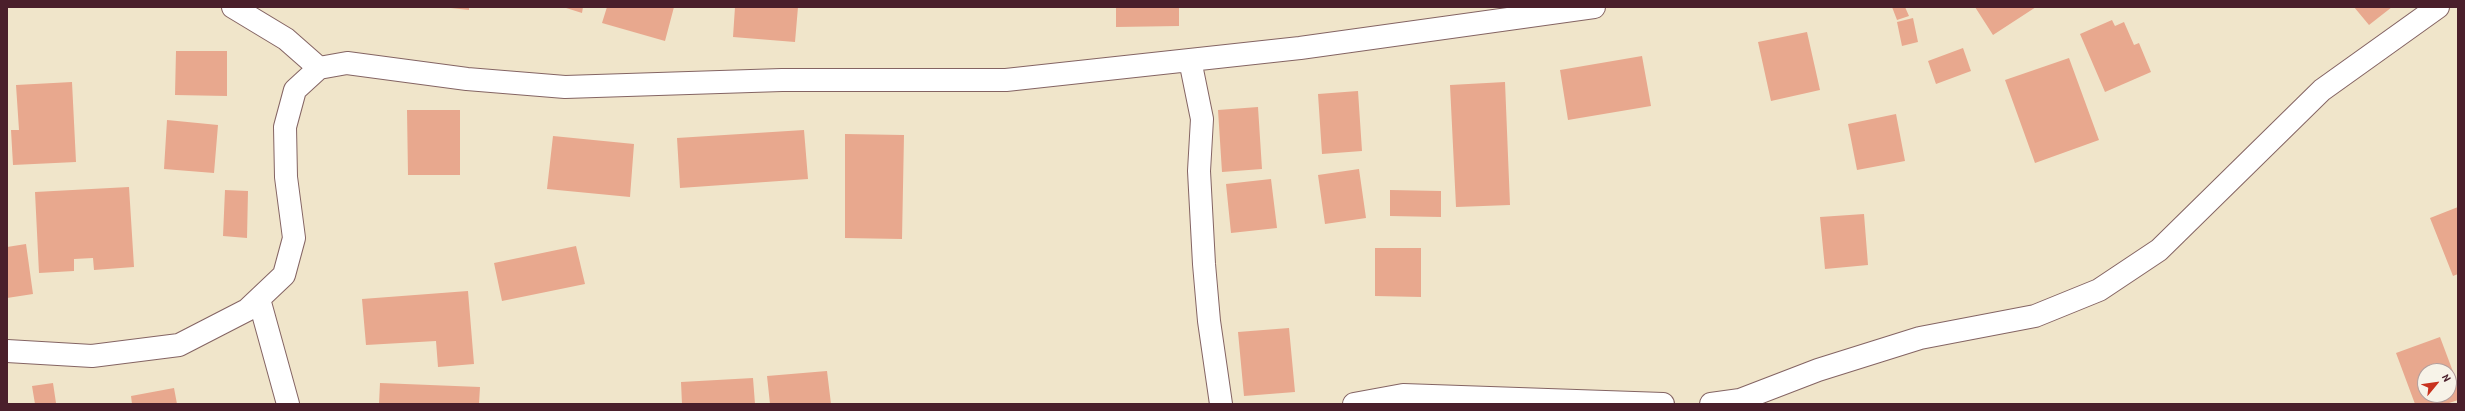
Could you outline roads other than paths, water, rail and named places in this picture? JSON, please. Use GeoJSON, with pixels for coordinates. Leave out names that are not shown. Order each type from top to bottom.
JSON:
{"type":"FeatureCollection","features":[{"type":"Feature","properties":{"kind":"street"},"geometry":{"type":"LineString","coordinates":[[232,7],[286,39],[319,68]]}},
{"type":"Feature","properties":{"kind":"street"},"geometry":{"type":"LineString","coordinates":[[7,351],[92,356],[179,345],[247,310],[284,275],[294,238],[286,177],[285,127],[294,90],[319,68],[347,63],[467,79],[565,87],[782,80],[1006,80],[1300,48],[1594,7]]}},
{"type":"Feature","properties":{"kind":"street"},"geometry":{"type":"LineString","coordinates":[[1711,404],[1740,400],[1818,370],[1920,338],[2035,316],[2099,290],[2159,250],[2322,90],[2438,7]]}},
{"type":"Feature","properties":{"kind":"street"},"geometry":{"type":"LineString","coordinates":[[1190,60],[1202,119],[1199,171],[1204,256],[1209,321],[1221,404]]}},
{"type":"Feature","properties":{"kind":"street"},"geometry":{"type":"LineString","coordinates":[[259,299],[288,404]]}},
{"type":"Feature","properties":{"kind":"street"},"geometry":{"type":"LineString","coordinates":[[1354,404],[1403,395],[1663,404]]}}]}
